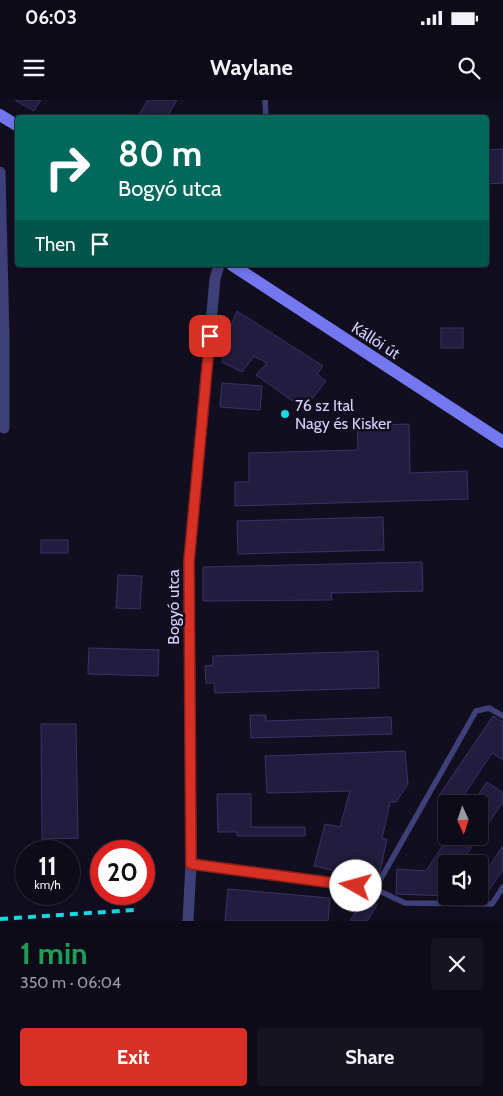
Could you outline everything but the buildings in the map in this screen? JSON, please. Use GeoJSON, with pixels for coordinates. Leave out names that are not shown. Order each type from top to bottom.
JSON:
{"type":"FeatureCollection","features":[{"type":"Feature","properties":{"kind":"main road"},"geometry":{"type":"LineString","coordinates":[[0,115],[15,124]]}},
{"type":"Feature","properties":{"kind":"main road","name":"Kállói út"},"geometry":{"type":"LineString","coordinates":[[239,267],[503,442]]}},
{"type":"Feature","properties":{"kind":"street"},"geometry":{"type":"LineString","coordinates":[[0,172],[4,327],[4,428]]}},
{"type":"Feature","properties":{"kind":"street","name":"Bogyó utca"},"geometry":{"type":"LineString","coordinates":[[188,921],[191,864],[189,561],[215,279],[218,267]]}},
{"type":"Feature","properties":{"kind":"lane"},"geometry":{"type":"LineString","coordinates":[[265,100],[266,115]]}},
{"type":"Feature","properties":{"kind":"lane"},"geometry":{"type":"LineString","coordinates":[[375,889],[476,711],[489,708],[503,716]]}},
{"type":"Feature","properties":{"kind":"lane"},"geometry":{"type":"LineString","coordinates":[[191,864],[375,889],[404,903],[492,904],[503,887]]}},
{"type":"Feature","properties":{"kind":"railway"},"geometry":{"type":"LineString","coordinates":[[0,919],[134,910]]}},
{"type":"Feature","properties":{"kind":"place","name":"76 sz Ital Nagy és Kisker"},"geometry":{"type":"Point","coordinates":[285,414]}},
{"type":"Feature","properties":{"kind":"route"},"geometry":{"type":"LineString","coordinates":[[210,336],[189,561],[191,864],[356,886]]}}]}
